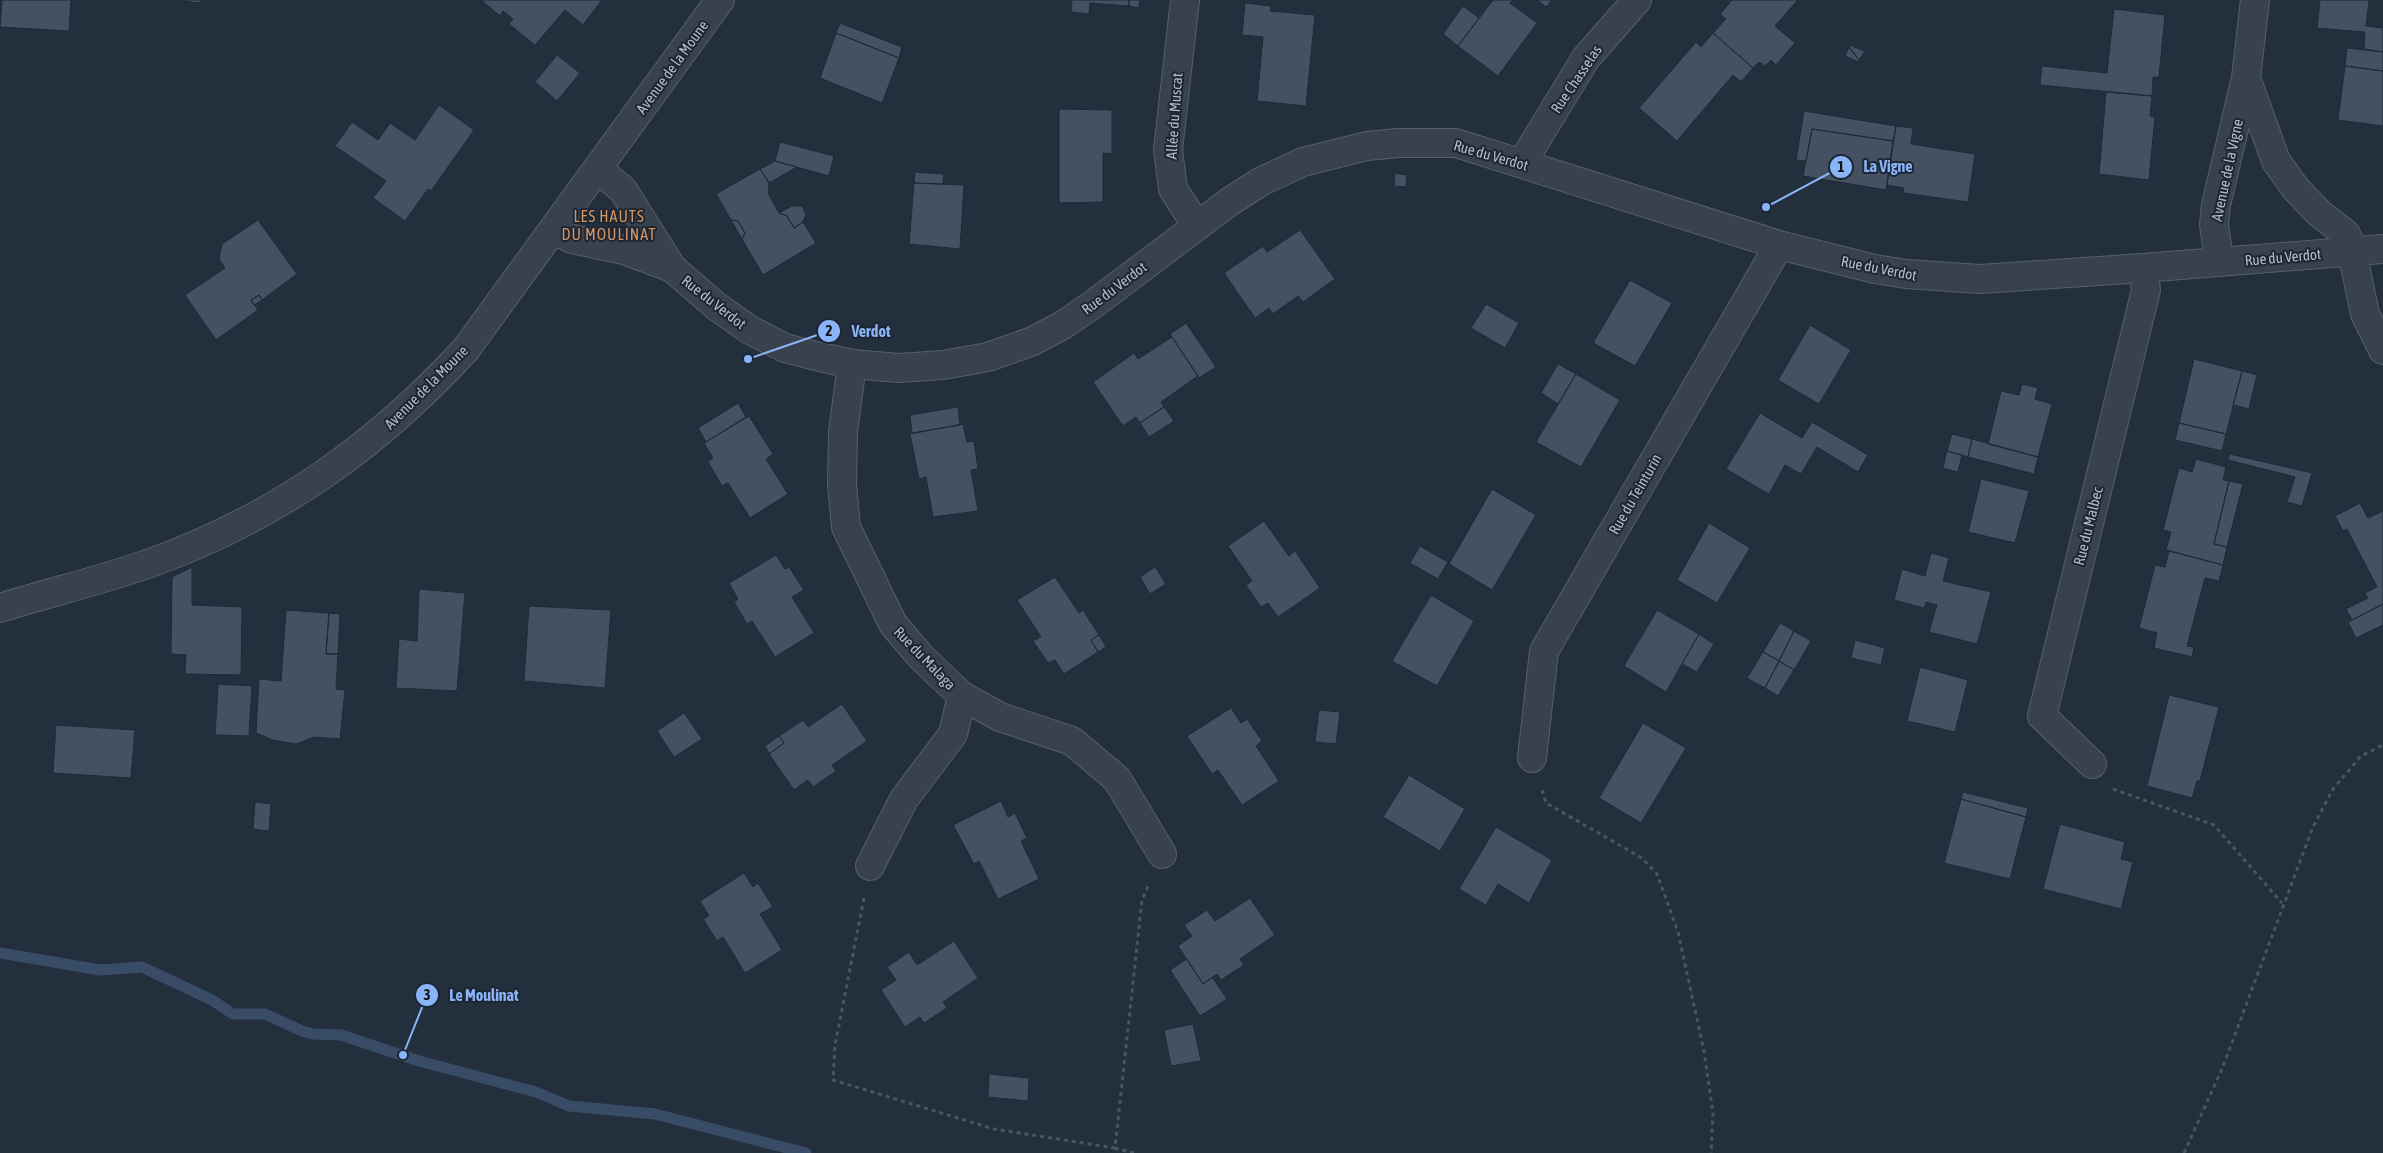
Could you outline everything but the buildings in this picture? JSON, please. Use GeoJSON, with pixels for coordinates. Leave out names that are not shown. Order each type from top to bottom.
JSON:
{"type":"FeatureCollection","features":[{"type":"Feature","properties":{"kind":"street","name":"Avenue de la Moune"},"geometry":{"type":"LineString","coordinates":[[0,608],[161,558],[215,536],[274,508],[363,448],[433,385],[466,349],[720,0]]}},
{"type":"Feature","properties":{"kind":"street","name":"Allée du Muscat"},"geometry":{"type":"LineString","coordinates":[[1185,0],[1168,150],[1173,188],[1197,226]]}},
{"type":"Feature","properties":{"kind":"street","name":"Rue Chasselas"},"geometry":{"type":"LineString","coordinates":[[1522,163],[1586,58],[1637,0]]}},
{"type":"Feature","properties":{"kind":"street","name":"Avenue de la Vigne"},"geometry":{"type":"LineString","coordinates":[[2219,262],[2214,224],[2216,205],[2246,78],[2255,0]]}},
{"type":"Feature","properties":{"kind":"street","name":"Avenue de la Vigne"},"geometry":{"type":"LineString","coordinates":[[2246,78],[2276,161],[2296,189],[2319,213],[2346,234],[2352,252],[2365,314],[2383,350]]}},
{"type":"Feature","properties":{"kind":"street","name":"Rue du Verdot"},"geometry":{"type":"LineString","coordinates":[[598,169],[623,190],[672,268],[716,306],[750,330],[785,348],[852,364],[899,368],[943,365],[988,357],[1033,341],[1063,325],[1095,303],[1197,226],[1262,181],[1303,162],[1367,146],[1431,142],[1456,143],[1779,245],[1875,269],[1943,278],[1980,278],[2144,268],[2352,252]]}},
{"type":"Feature","properties":{"kind":"street","name":"Rue du Verdot"},"geometry":{"type":"LineString","coordinates":[[554,230],[572,239],[624,250],[672,268]]}},
{"type":"Feature","properties":{"kind":"street","name":"Rue du Teinturin"},"geometry":{"type":"LineString","coordinates":[[1532,758],[1544,651],[1779,245]]}},
{"type":"Feature","properties":{"kind":"street"},"geometry":{"type":"LineString","coordinates":[[2352,252],[2383,248]]}},
{"type":"Feature","properties":{"kind":"street","name":"Rue du Malbec"},"geometry":{"type":"LineString","coordinates":[[2092,764],[2042,716],[2146,290],[2144,268]]}},
{"type":"Feature","properties":{"kind":"street","name":"Rue du Malaga"},"geometry":{"type":"LineString","coordinates":[[852,364],[844,432],[842,484],[846,527],[893,624],[921,657],[962,696],[1000,718],[1072,741],[1117,779],[1162,854]]}},
{"type":"Feature","properties":{"kind":"street"},"geometry":{"type":"LineString","coordinates":[[870,866],[904,799],[954,734],[962,696]]}},
{"type":"Feature","properties":{"kind":"path"},"geometry":{"type":"LineString","coordinates":[[2184,1153],[2222,1069],[2312,827],[2332,789],[2361,756],[2383,745]]}},
{"type":"Feature","properties":{"kind":"path"},"geometry":{"type":"LineString","coordinates":[[1532,758],[1546,803],[1642,858],[1657,874],[1678,932],[1704,1052],[1713,1113],[1711,1153]]}},
{"type":"Feature","properties":{"kind":"path"},"geometry":{"type":"LineString","coordinates":[[2092,764],[2112,789],[2214,825],[2282,904]]}},
{"type":"Feature","properties":{"kind":"path"},"geometry":{"type":"LineString","coordinates":[[1115,1148],[1142,900],[1162,854]]}},
{"type":"Feature","properties":{"kind":"path"},"geometry":{"type":"LineString","coordinates":[[870,866],[835,1045],[833,1080],[994,1129],[1115,1148],[1134,1153]]}},
{"type":"Feature","properties":{"kind":"waterway"},"geometry":{"type":"LineString","coordinates":[[0,953],[100,970],[142,967],[212,1000],[233,1014],[265,1014],[302,1031],[313,1034],[341,1035],[419,1061],[536,1092],[569,1106],[655,1114],[806,1153]]}},
{"type":"Feature","properties":{"kind":"place","name":"La Vigne"},"geometry":{"type":"Point","coordinates":[1766,207]}},
{"type":"Feature","properties":{"kind":"place","name":"Verdot"},"geometry":{"type":"Point","coordinates":[748,359]}},
{"type":"Feature","properties":{"kind":"place","name":"Le Moulinat"},"geometry":{"type":"Point","coordinates":[403,1055]}},
{"type":"Feature","properties":{"kind":"district","name":"LES HAUTS DU MOULINAT"},"geometry":{"type":"Point","coordinates":[609,225]}}]}
